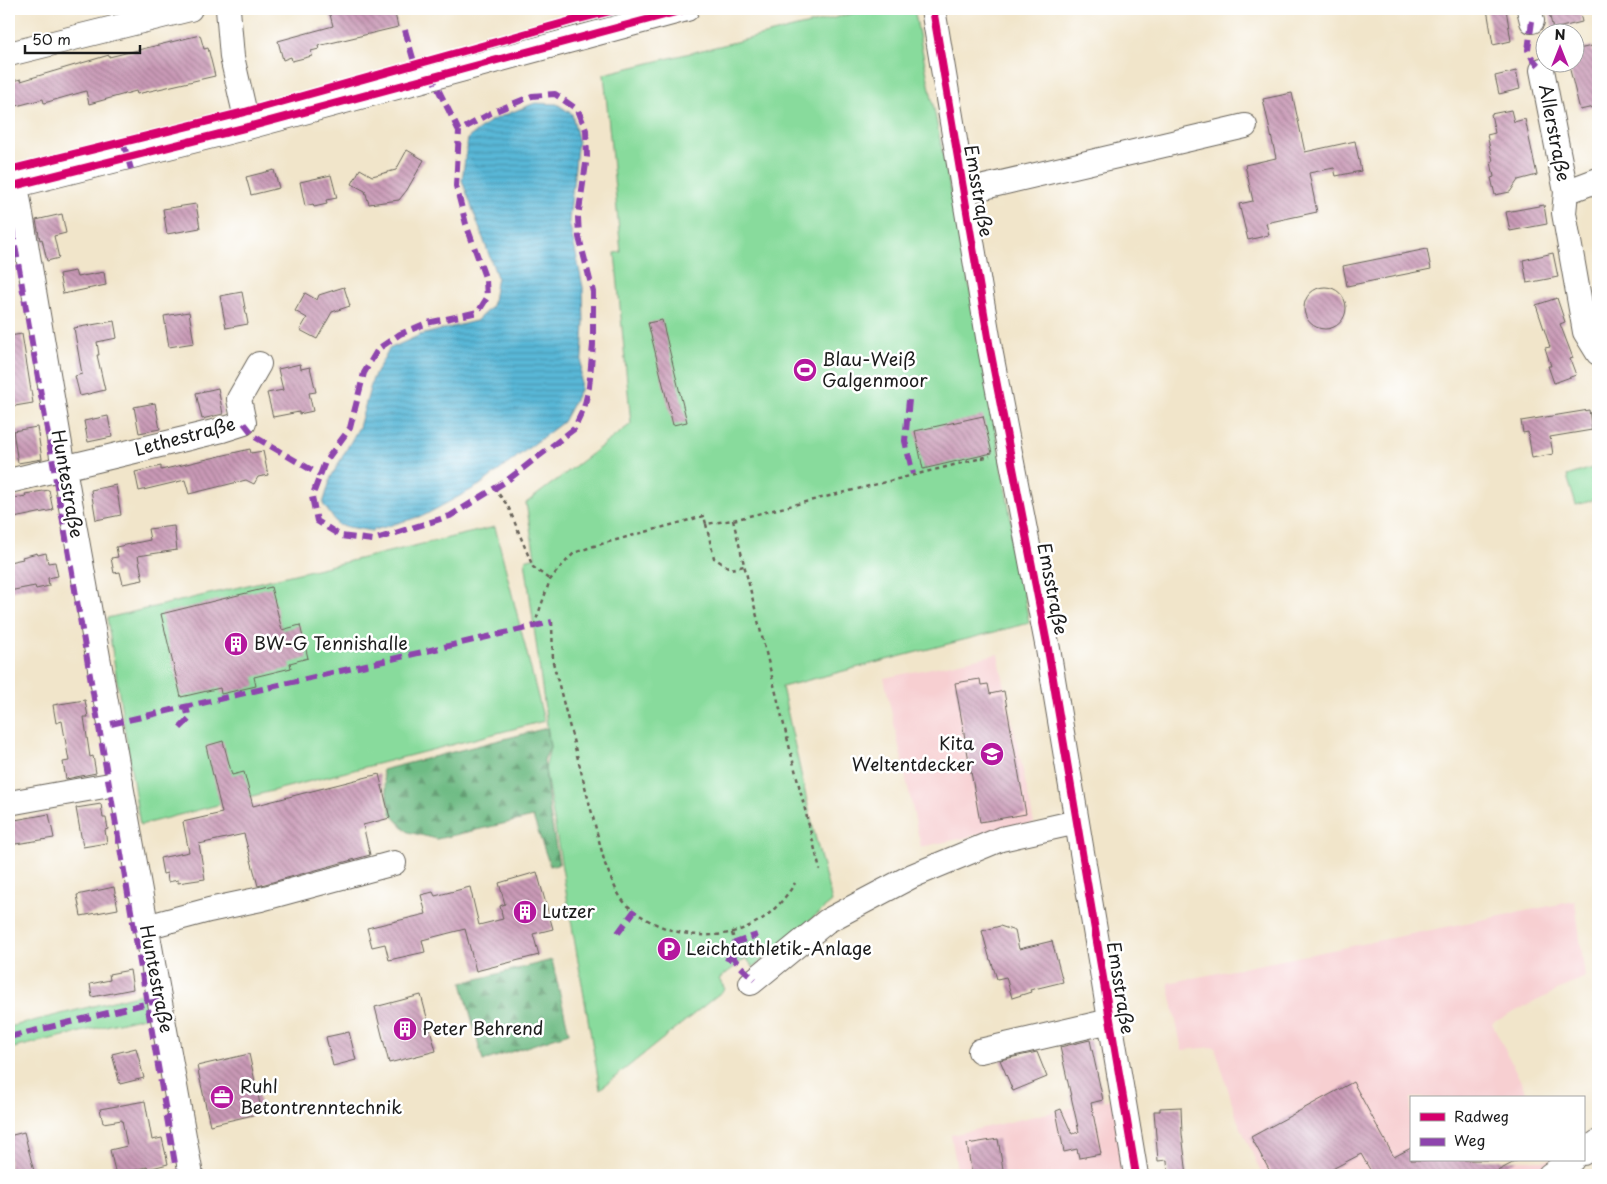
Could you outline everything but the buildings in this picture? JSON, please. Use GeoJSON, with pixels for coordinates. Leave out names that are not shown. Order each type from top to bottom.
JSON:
{"type":"FeatureCollection","features":[{"type":"Feature","properties":{"kind":"street"},"geometry":{"type":"LineString","coordinates":[[9,54],[106,18],[190,9]]}},
{"type":"Feature","properties":{"kind":"street"},"geometry":{"type":"LineString","coordinates":[[228,9],[232,57],[248,127]]}},
{"type":"Feature","properties":{"kind":"street"},"geometry":{"type":"LineString","coordinates":[[12,186],[248,127],[687,9]]}},
{"type":"Feature","properties":{"kind":"street","name":"Emsstraße"},"geometry":{"type":"LineString","coordinates":[[933,9],[990,349],[1048,649],[1136,1175]]}},
{"type":"Feature","properties":{"kind":"street","name":"Allerstraße"},"geometry":{"type":"LineString","coordinates":[[1542,72],[1566,192],[1598,180]]}},
{"type":"Feature","properties":{"kind":"street"},"geometry":{"type":"LineString","coordinates":[[963,192],[1245,126]]}},
{"type":"Feature","properties":{"kind":"street","name":"Huntestraße"},"geometry":{"type":"LineString","coordinates":[[12,186],[192,1175]]}},
{"type":"Feature","properties":{"kind":"street"},"geometry":{"type":"LineString","coordinates":[[1566,192],[1564,213],[1586,332],[1598,353]]}},
{"type":"Feature","properties":{"kind":"street","name":"Lethestraße"},"geometry":{"type":"LineString","coordinates":[[64,468],[222,430],[244,422],[239,399],[260,364]]}},
{"type":"Feature","properties":{"kind":"street"},"geometry":{"type":"LineString","coordinates":[[9,481],[64,468]]}},
{"type":"Feature","properties":{"kind":"street"},"geometry":{"type":"LineString","coordinates":[[9,803],[121,783]]}},
{"type":"Feature","properties":{"kind":"street"},"geometry":{"type":"LineString","coordinates":[[752,983],[827,921],[912,876],[1001,839],[1077,822]]}},
{"type":"Feature","properties":{"kind":"street"},"geometry":{"type":"LineString","coordinates":[[146,927],[209,910],[262,899],[394,863]]}},
{"type":"Feature","properties":{"kind":"street"},"geometry":{"type":"LineString","coordinates":[[980,1051],[1110,1020]]}},
{"type":"Feature","properties":{"kind":"street"},"geometry":{"type":"LineString","coordinates":[[1584,1152],[1598,1142]]}},
{"type":"Feature","properties":{"kind":"street"},"geometry":{"type":"LineString","coordinates":[[1550,1175],[1569,1162]]}},
{"type":"Feature","properties":{"kind":"path"},"geometry":{"type":"LineString","coordinates":[[706,524],[733,520],[1010,451]]}},
{"type":"Feature","properties":{"kind":"path"},"geometry":{"type":"LineString","coordinates":[[494,488],[501,494],[508,506],[533,567],[550,580]]}},
{"type":"Feature","properties":{"kind":"path"},"geometry":{"type":"LineString","coordinates":[[534,626],[550,580],[557,570],[574,553],[594,546],[704,516],[714,558],[731,570],[744,566]]}},
{"type":"Feature","properties":{"kind":"path"},"geometry":{"type":"LineString","coordinates":[[733,520],[820,870]]}},
{"type":"Feature","properties":{"kind":"path"},"geometry":{"type":"LineString","coordinates":[[552,622],[553,662],[605,864],[614,886],[626,904],[661,927],[696,935],[718,935],[754,924],[772,911],[786,897],[795,883]]}},
{"type":"Feature","properties":{"kind":"path"},"geometry":{"type":"LineString","coordinates":[[731,932],[735,943]]}},
{"type":"Feature","properties":{"kind":"shaded area"},"geometry":{"type":"Polygon","coordinates":[[[998,654],[1034,823],[921,847],[884,678],[998,654]]]}},
{"type":"Feature","properties":{"kind":"shaded area"},"geometry":{"type":"Polygon","coordinates":[[[1575,901],[1585,977],[1492,1023],[1528,1096],[1410,1096],[1410,1162],[1550,1162],[1528,1175],[1262,1175],[1237,1119],[1215,1047],[1182,1050],[1168,983],[1575,901]]]}},
{"type":"Feature","properties":{"kind":"shaded area"},"geometry":{"type":"Polygon","coordinates":[[[1119,1097],[1132,1175],[958,1175],[951,1135],[1119,1097]]]}},
{"type":"Feature","properties":{"kind":"green space","name":"Blau-Weiß Galgenmoor"},"geometry":{"type":"Polygon","coordinates":[[[871,9],[914,9],[978,330],[1029,623],[782,687],[812,824],[832,902],[753,967],[746,958],[719,979],[725,989],[600,1089],[545,769],[550,747],[525,560],[535,557],[526,503],[631,424],[615,253],[621,252],[604,74],[871,9]]]}},
{"type":"Feature","properties":{"kind":"green space"},"geometry":{"type":"Polygon","coordinates":[[[1598,466],[1598,499],[1576,505],[1567,476],[1598,466]]]}},
{"type":"Feature","properties":{"kind":"green space"},"geometry":{"type":"Polygon","coordinates":[[[495,527],[544,721],[140,825],[107,618],[495,527]]]}},
{"type":"Feature","properties":{"kind":"green space"},"geometry":{"type":"Polygon","coordinates":[[[547,728],[550,747],[544,760],[550,814],[559,864],[550,866],[533,817],[437,839],[408,832],[391,814],[382,770],[547,728]]]}},
{"type":"Feature","properties":{"kind":"green space"},"geometry":{"type":"Polygon","coordinates":[[[552,960],[569,1033],[483,1061],[462,983],[552,960]]]}},
{"type":"Feature","properties":{"kind":"green space"},"geometry":{"type":"Polygon","coordinates":[[[149,992],[152,1015],[9,1049],[9,1027],[149,992]]]}},
{"type":"Feature","properties":{"kind":"water"},"geometry":{"type":"Polygon","coordinates":[[[535,103],[557,104],[572,114],[578,139],[569,221],[583,287],[584,323],[580,390],[563,422],[480,485],[425,515],[371,531],[338,525],[323,504],[331,477],[359,427],[373,378],[389,349],[420,335],[476,321],[492,306],[497,277],[462,180],[468,138],[492,120],[535,103]]]}},
{"type":"Feature","properties":{"kind":"marked path"},"geometry":{"type":"LineString","coordinates":[[1532,21],[1528,50],[1534,60]]}},
{"type":"Feature","properties":{"kind":"marked path"},"geometry":{"type":"LineString","coordinates":[[405,30],[416,69]]}},
{"type":"Feature","properties":{"kind":"marked path"},"geometry":{"type":"LineString","coordinates":[[430,73],[459,131],[491,113],[532,96],[555,94],[578,110],[586,130],[587,157],[578,217],[579,237],[593,292],[593,345],[589,387],[584,408],[574,429],[505,482],[450,516],[373,540],[341,536],[317,521],[312,497],[325,462],[350,428],[364,373],[378,349],[400,334],[427,323],[478,312],[487,298],[486,280],[466,224],[456,186],[459,131]]}},
{"type":"Feature","properties":{"kind":"marked path"},"geometry":{"type":"LineString","coordinates":[[123,142],[131,169]]}},
{"type":"Feature","properties":{"kind":"marked path"},"geometry":{"type":"LineString","coordinates":[[9,211],[177,1175]]}},
{"type":"Feature","properties":{"kind":"marked path"},"geometry":{"type":"LineString","coordinates":[[909,400],[905,441],[913,474]]}},
{"type":"Feature","properties":{"kind":"marked path"},"geometry":{"type":"LineString","coordinates":[[244,423],[255,437],[320,475]]}},
{"type":"Feature","properties":{"kind":"marked path"},"geometry":{"type":"LineString","coordinates":[[111,724],[552,622]]}},
{"type":"Feature","properties":{"kind":"marked path"},"geometry":{"type":"LineString","coordinates":[[180,728],[189,719],[186,706]]}},
{"type":"Feature","properties":{"kind":"marked path"},"geometry":{"type":"LineString","coordinates":[[618,933],[635,910]]}},
{"type":"Feature","properties":{"kind":"marked path"},"geometry":{"type":"LineString","coordinates":[[727,961],[735,943],[757,935]]}},
{"type":"Feature","properties":{"kind":"marked path"},"geometry":{"type":"LineString","coordinates":[[730,953],[738,964],[755,980]]}},
{"type":"Feature","properties":{"kind":"marked path"},"geometry":{"type":"LineString","coordinates":[[9,1037],[161,1000]]}},
{"type":"Feature","properties":{"kind":"cycle path"},"geometry":{"type":"LineString","coordinates":[[9,170],[245,112],[618,9]]}},
{"type":"Feature","properties":{"kind":"cycle path"},"geometry":{"type":"LineString","coordinates":[[9,187],[248,127],[687,9]]}},
{"type":"Feature","properties":{"kind":"cycle path"},"geometry":{"type":"LineString","coordinates":[[933,9],[990,349],[1048,649],[1136,1175]]}},
{"type":"Feature","properties":{"kind":"place","name":"Blau-Weiß Galgenmoor"},"geometry":{"type":"Point","coordinates":[805,370]}},
{"type":"Feature","properties":{"kind":"place","name":"BW-G Tennishalle"},"geometry":{"type":"Point","coordinates":[236,644]}},
{"type":"Feature","properties":{"kind":"place","name":"Kita Weltentdecker"},"geometry":{"type":"Point","coordinates":[992,754]}},
{"type":"Feature","properties":{"kind":"place","name":"Lutzer"},"geometry":{"type":"Point","coordinates":[525,912]}},
{"type":"Feature","properties":{"kind":"place","name":"Leichtathletik-Anlage"},"geometry":{"type":"Point","coordinates":[669,949]}},
{"type":"Feature","properties":{"kind":"place","name":"Peter Behrend"},"geometry":{"type":"Point","coordinates":[405,1029]}},
{"type":"Feature","properties":{"kind":"place","name":"Ruhl Betontrenntechnik"},"geometry":{"type":"Point","coordinates":[222,1097]}}]}
